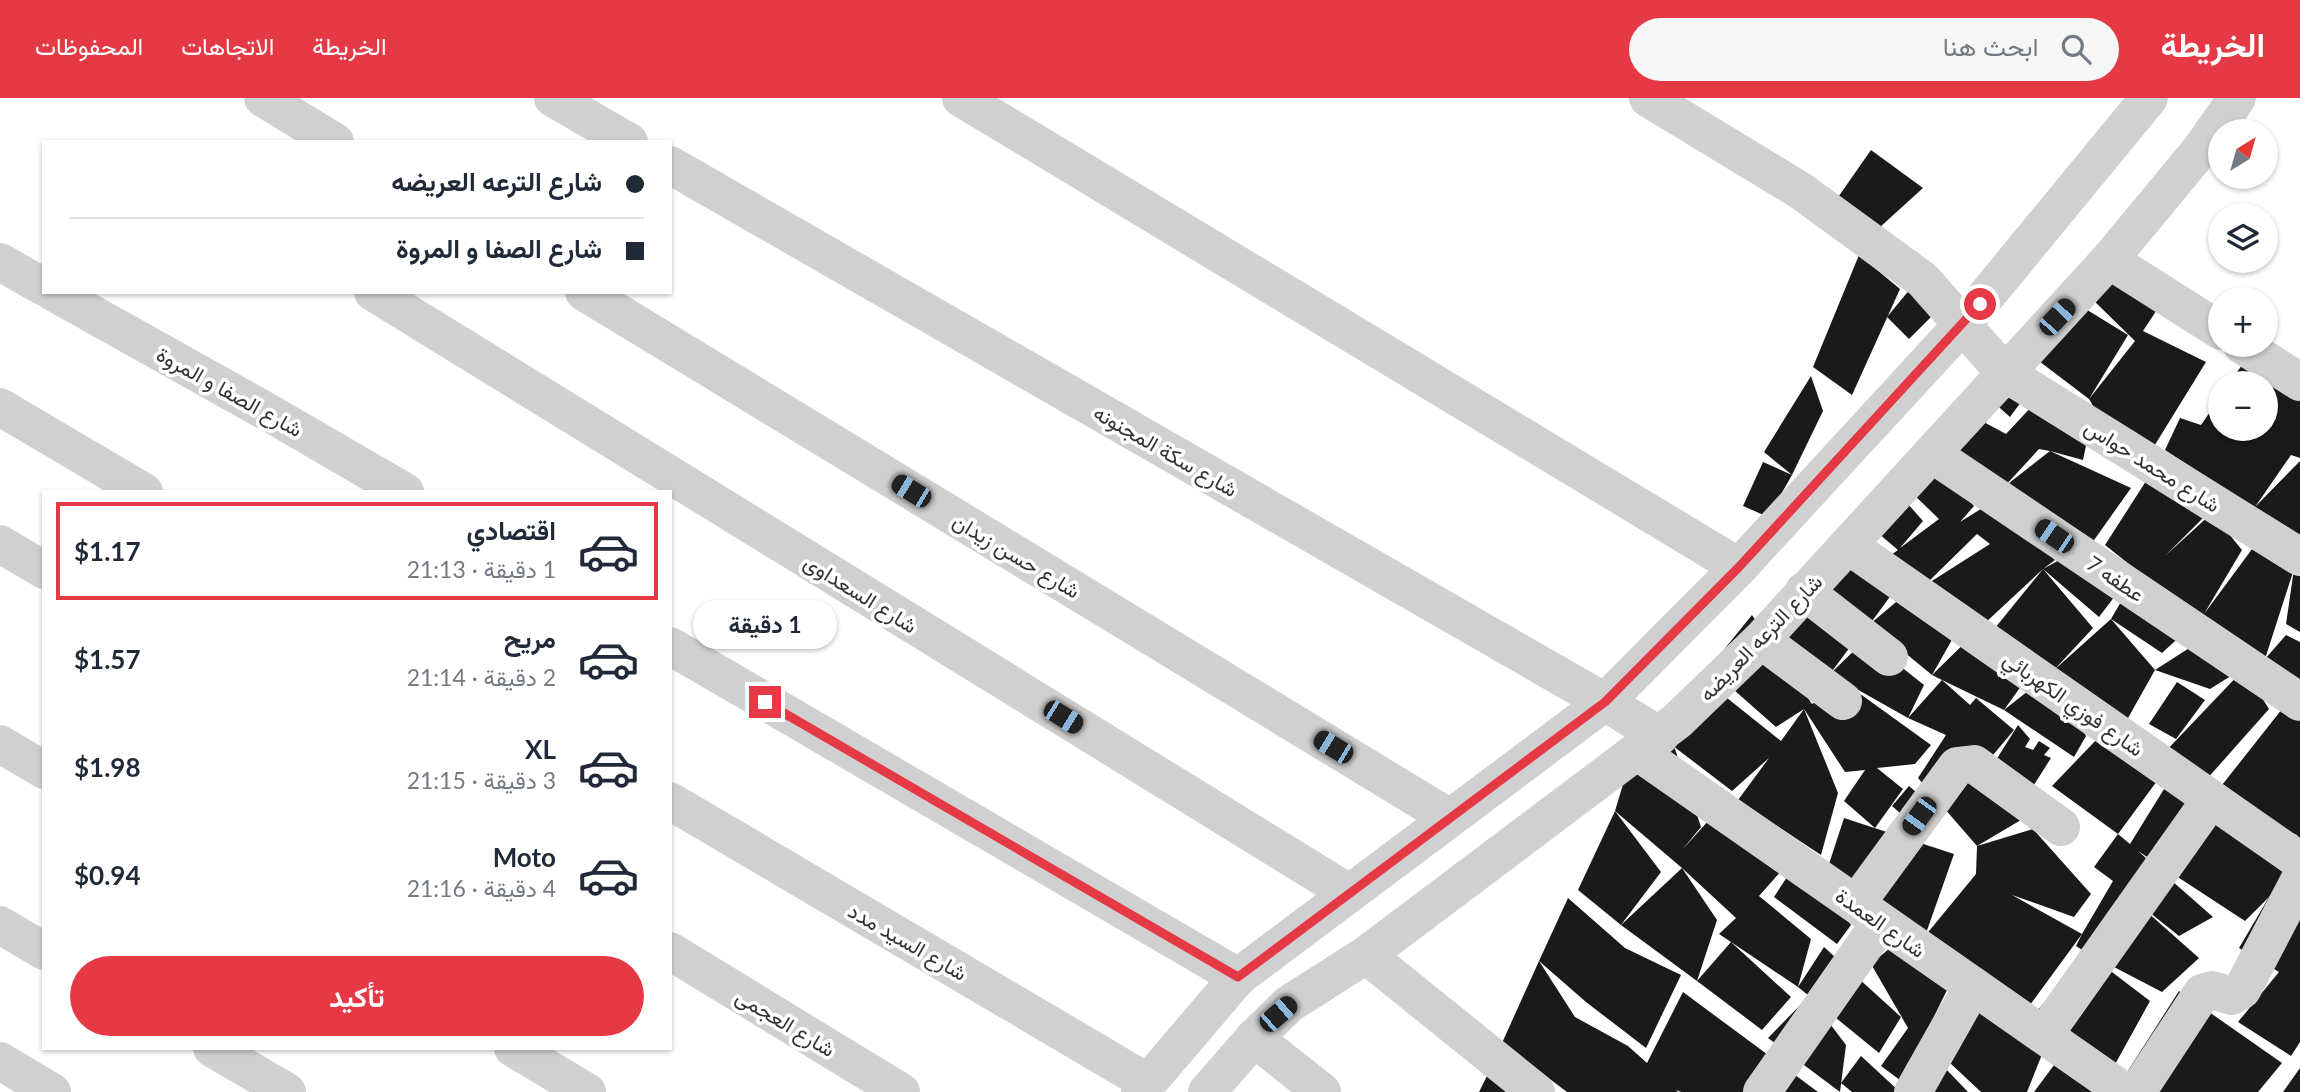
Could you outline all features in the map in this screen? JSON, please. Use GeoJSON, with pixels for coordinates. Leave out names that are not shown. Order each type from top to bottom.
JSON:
{"type":"FeatureCollection","features":[{"type":"Feature","properties":{"kind":"street"},"geometry":{"type":"LineString","coordinates":[[263,98],[332,140]]}},
{"type":"Feature","properties":{"kind":"street"},"geometry":{"type":"LineString","coordinates":[[553,98],[626,140]]}},
{"type":"Feature","properties":{"kind":"street"},"geometry":{"type":"LineString","coordinates":[[961,98],[1739,567]]}},
{"type":"Feature","properties":{"kind":"street","name":"شارع محمد حواس"},"geometry":{"type":"LineString","coordinates":[[1648,98],[1801,191],[1923,280],[2005,373],[2300,557]]}},
{"type":"Feature","properties":{"kind":"street","name":"شارع الترعه العريضه"},"geometry":{"type":"LineString","coordinates":[[1207,1092],[1254,1038],[1289,1004],[1366,955],[1649,744],[1761,640],[2109,260],[2201,149],[2237,98]]}},
{"type":"Feature","properties":{"kind":"street"},"geometry":{"type":"LineString","coordinates":[[1143,1087],[1238,977],[1605,702],[1739,567],[1963,324],[2148,99]]}},
{"type":"Feature","properties":{"kind":"street","name":"شارع سكة المجنونه"},"geometry":{"type":"LineString","coordinates":[[672,166],[1605,702],[1649,744]]}},
{"type":"Feature","properties":{"kind":"street"},"geometry":{"type":"LineString","coordinates":[[2109,260],[2208,323]]}},
{"type":"Feature","properties":{"kind":"street"},"geometry":{"type":"LineString","coordinates":[[0,262],[42,286]]}},
{"type":"Feature","properties":{"kind":"street","name":"شارع الصفا و المروة"},"geometry":{"type":"LineString","coordinates":[[58,294],[401,490]]}},
{"type":"Feature","properties":{"kind":"street","name":"شارع السعداوى"},"geometry":{"type":"LineString","coordinates":[[376,294],[1349,893]]}},
{"type":"Feature","properties":{"kind":"street","name":"شارع حسن زيدان"},"geometry":{"type":"LineString","coordinates":[[587,294],[1450,818]]}},
{"type":"Feature","properties":{"kind":"street"},"geometry":{"type":"LineString","coordinates":[[2261,357],[2300,382]]}},
{"type":"Feature","properties":{"kind":"street"},"geometry":{"type":"LineString","coordinates":[[0,407],[141,490]]}},
{"type":"Feature","properties":{"kind":"street","name":"عطفه 7"},"geometry":{"type":"LineString","coordinates":[[1932,454],[2300,702]]}},
{"type":"Feature","properties":{"kind":"street"},"geometry":{"type":"LineString","coordinates":[[0,544],[42,569]]}},
{"type":"Feature","properties":{"kind":"street","name":"شارع فوزي الكهربائي"},"geometry":{"type":"LineString","coordinates":[[1849,545],[2300,860]]}},
{"type":"Feature","properties":{"kind":"street"},"geometry":{"type":"LineString","coordinates":[[1804,591],[1889,657]]}},
{"type":"Feature","properties":{"kind":"street"},"geometry":{"type":"LineString","coordinates":[[1761,640],[1843,701]]}},
{"type":"Feature","properties":{"kind":"street"},"geometry":{"type":"LineString","coordinates":[[672,647],[1238,977]]}},
{"type":"Feature","properties":{"kind":"street"},"geometry":{"type":"LineString","coordinates":[[0,744],[42,769]]}},
{"type":"Feature","properties":{"kind":"street","name":"شارع العمدة"},"geometry":{"type":"LineString","coordinates":[[1649,744],[1868,913],[2125,1092]]}},
{"type":"Feature","properties":{"kind":"street"},"geometry":{"type":"LineString","coordinates":[[1762,1092],[1950,772],[1957,766],[1974,764],[2061,827]]}},
{"type":"Feature","properties":{"kind":"street"},"geometry":{"type":"LineString","coordinates":[[2044,1035],[2211,799]]}},
{"type":"Feature","properties":{"kind":"street","name":"شارع السيد مدد"},"geometry":{"type":"LineString","coordinates":[[672,802],[1143,1087]]}},
{"type":"Feature","properties":{"kind":"street"},"geometry":{"type":"LineString","coordinates":[[2137,1092],[2202,993],[2212,990],[2232,996],[2242,990],[2300,879]]}},
{"type":"Feature","properties":{"kind":"street"},"geometry":{"type":"LineString","coordinates":[[0,925],[42,950]]}},
{"type":"Feature","properties":{"kind":"street","name":"شارع العجمى"},"geometry":{"type":"LineString","coordinates":[[672,952],[901,1092]]}},
{"type":"Feature","properties":{"kind":"street"},"geometry":{"type":"LineString","coordinates":[[1366,955],[1536,1092]]}},
{"type":"Feature","properties":{"kind":"street"},"geometry":{"type":"LineString","coordinates":[[1913,1092],[1973,986]]}},
{"type":"Feature","properties":{"kind":"street"},"geometry":{"type":"LineString","coordinates":[[1254,1038],[1322,1092]]}},
{"type":"Feature","properties":{"kind":"street"},"geometry":{"type":"LineString","coordinates":[[215,1050],[287,1092]]}},
{"type":"Feature","properties":{"kind":"street"},"geometry":{"type":"LineString","coordinates":[[516,1050],[587,1092]]}},
{"type":"Feature","properties":{"kind":"street"},"geometry":{"type":"LineString","coordinates":[[0,1061],[52,1092]]}},
{"type":"Feature","properties":{"kind":"building"},"geometry":{"type":"Polygon","coordinates":[[[1871,150],[1923,188],[1868,238],[1834,203],[1871,150]]]}},
{"type":"Feature","properties":{"kind":"building"},"geometry":{"type":"Polygon","coordinates":[[[1859,255],[1900,289],[1852,395],[1813,367],[1859,255]]]}},
{"type":"Feature","properties":{"kind":"building"},"geometry":{"type":"Polygon","coordinates":[[[1920,277],[1932,316],[1909,339],[1887,317],[1920,277]]]}},
{"type":"Feature","properties":{"kind":"building"},"geometry":{"type":"Polygon","coordinates":[[[2103,278],[2162,302],[2143,331],[2206,362],[2153,448],[2096,411],[2089,399],[2135,341],[2089,296],[2103,278]]]}},
{"type":"Feature","properties":{"kind":"building"},"geometry":{"type":"Polygon","coordinates":[[[2084,308],[2128,335],[2089,399],[2031,355],[2084,308]]]}},
{"type":"Feature","properties":{"kind":"building"},"geometry":{"type":"Polygon","coordinates":[[[2245,361],[2260,371],[2238,371],[2245,361]]]}},
{"type":"Feature","properties":{"kind":"building"},"geometry":{"type":"Polygon","coordinates":[[[1811,376],[1823,411],[1792,475],[1764,452],[1811,376]]]}},
{"type":"Feature","properties":{"kind":"building"},"geometry":{"type":"Polygon","coordinates":[[[2278,383],[2300,398],[2300,458],[2291,455],[2255,507],[2300,461],[2300,538],[2165,450],[2180,418],[2201,425],[2208,415],[2208,441],[2278,441],[2278,383]]]}},
{"type":"Feature","properties":{"kind":"building"},"geometry":{"type":"Polygon","coordinates":[[[2027,394],[2010,417],[1992,401],[2027,394]]]}},
{"type":"Feature","properties":{"kind":"building"},"geometry":{"type":"Polygon","coordinates":[[[2035,403],[2088,436],[2083,460],[2039,449],[2004,487],[1948,441],[1980,420],[2006,434],[2035,403]]]}},
{"type":"Feature","properties":{"kind":"building"},"geometry":{"type":"Polygon","coordinates":[[[2050,451],[2131,488],[2092,543],[2004,487],[2050,451]]]}},
{"type":"Feature","properties":{"kind":"building"},"geometry":{"type":"Polygon","coordinates":[[[1763,462],[1792,475],[1768,517],[1743,506],[1763,462]]]}},
{"type":"Feature","properties":{"kind":"building"},"geometry":{"type":"Polygon","coordinates":[[[1945,472],[1974,506],[1960,522],[1992,502],[2055,560],[1985,623],[1877,565],[1898,550],[1864,521],[1892,486],[1923,521],[1900,548],[1939,519],[1910,491],[1945,472]],[[1977,534],[1924,586],[1990,544],[1977,534]]]}},
{"type":"Feature","properties":{"kind":"building"},"geometry":{"type":"Polygon","coordinates":[[[2148,478],[2203,518],[2165,556],[2212,513],[2242,550],[2204,614],[2258,541],[2294,569],[2265,659],[2144,576],[2105,545],[2148,478]]]}},
{"type":"Feature","properties":{"kind":"building"},"geometry":{"type":"Polygon","coordinates":[[[2070,554],[2115,596],[2099,617],[2043,569],[2070,554]]]}},
{"type":"Feature","properties":{"kind":"building"},"geometry":{"type":"Polygon","coordinates":[[[1849,555],[1897,587],[1870,624],[1819,590],[1849,555]]]}},
{"type":"Feature","properties":{"kind":"building"},"geometry":{"type":"Polygon","coordinates":[[[2043,569],[2093,628],[2054,670],[2111,619],[2155,670],[2119,734],[2039,661],[2004,710],[1932,675],[1985,623],[1995,628],[2043,569]]]}},
{"type":"Feature","properties":{"kind":"building"},"geometry":{"type":"Polygon","coordinates":[[[2294,569],[2300,573],[2300,632],[2286,624],[2294,569]]]}},
{"type":"Feature","properties":{"kind":"building"},"geometry":{"type":"Polygon","coordinates":[[[2126,593],[2186,631],[2162,653],[2111,619],[2126,593]]]}},
{"type":"Feature","properties":{"kind":"building"},"geometry":{"type":"Polygon","coordinates":[[[1902,597],[1961,624],[1932,675],[1870,624],[1902,597]]]}},
{"type":"Feature","properties":{"kind":"building"},"geometry":{"type":"Polygon","coordinates":[[[1808,609],[1850,647],[1830,674],[1782,638],[1808,609]]]}},
{"type":"Feature","properties":{"kind":"building"},"geometry":{"type":"Polygon","coordinates":[[[1752,615],[1812,704],[1845,683],[1931,745],[1915,764],[1877,768],[1903,789],[1875,828],[1844,801],[1865,770],[1845,772],[1804,709],[1776,727],[1709,668],[1752,615]]]}},
{"type":"Feature","properties":{"kind":"building"},"geometry":{"type":"Polygon","coordinates":[[[2286,635],[2300,642],[2300,680],[2265,659],[2286,635]]]}},
{"type":"Feature","properties":{"kind":"building"},"geometry":{"type":"Polygon","coordinates":[[[1866,639],[1924,685],[1908,718],[1830,674],[1866,639]]]}},
{"type":"Feature","properties":{"kind":"building"},"geometry":{"type":"Polygon","coordinates":[[[2194,645],[2234,674],[2210,689],[2155,670],[2194,645]]]}},
{"type":"Feature","properties":{"kind":"building"},"geometry":{"type":"Polygon","coordinates":[[[2244,669],[2269,709],[2198,789],[2163,754],[2244,669]]]}},
{"type":"Feature","properties":{"kind":"building"},"geometry":{"type":"Polygon","coordinates":[[[2052,672],[2086,736],[2074,757],[2004,710],[2052,672]]]}},
{"type":"Feature","properties":{"kind":"building"},"geometry":{"type":"Polygon","coordinates":[[[1702,678],[1781,741],[1804,709],[1838,793],[1821,855],[1738,800],[1769,758],[1732,791],[1660,736],[1702,678]]]}},
{"type":"Feature","properties":{"kind":"building"},"geometry":{"type":"Polygon","coordinates":[[[1942,680],[1970,705],[1976,698],[2014,730],[1988,761],[1996,760],[2018,725],[2030,739],[2025,747],[2033,750],[2039,741],[2050,748],[2044,755],[2051,758],[2032,788],[2053,801],[1977,846],[1918,778],[1946,735],[1908,718],[1942,680]]]}},
{"type":"Feature","properties":{"kind":"building"},"geometry":{"type":"Polygon","coordinates":[[[2177,682],[2205,700],[2176,739],[2149,724],[2177,682]]]}},
{"type":"Feature","properties":{"kind":"building"},"geometry":{"type":"Polygon","coordinates":[[[2286,704],[2300,717],[2300,843],[2297,835],[2211,799],[2286,704]]]}},
{"type":"Feature","properties":{"kind":"building"},"geometry":{"type":"Polygon","coordinates":[[[2099,737],[2157,781],[2118,834],[2052,786],[2099,737]]]}},
{"type":"Feature","properties":{"kind":"building"},"geometry":{"type":"Polygon","coordinates":[[[1674,746],[1701,827],[1682,850],[1719,809],[1781,871],[1759,896],[1811,939],[1798,987],[1719,934],[1736,918],[1615,811],[1624,781],[1674,746]]]}},
{"type":"Feature","properties":{"kind":"building"},"geometry":{"type":"Polygon","coordinates":[[[2169,781],[2290,875],[2245,921],[2138,851],[2213,917],[2179,936],[2129,896],[2199,958],[2162,992],[2076,946],[2113,881],[2094,867],[2118,834],[2130,844],[2169,781]]]}},
{"type":"Feature","properties":{"kind":"building"},"geometry":{"type":"Polygon","coordinates":[[[1909,786],[1925,800],[1910,822],[1892,806],[1909,786]]]}},
{"type":"Feature","properties":{"kind":"building"},"geometry":{"type":"Polygon","coordinates":[[[1615,811],[1661,872],[1621,925],[1578,890],[1615,811]]]}},
{"type":"Feature","properties":{"kind":"building"},"geometry":{"type":"Polygon","coordinates":[[[1844,818],[1954,854],[1925,936],[1829,864],[1844,818]]]}},
{"type":"Feature","properties":{"kind":"building"},"geometry":{"type":"Polygon","coordinates":[[[2033,829],[2091,894],[2074,917],[2012,895],[2082,934],[2030,1005],[1925,936],[1976,874],[1977,846],[2033,829]]]}},
{"type":"Feature","properties":{"kind":"building"},"geometry":{"type":"Polygon","coordinates":[[[1802,854],[1851,925],[1837,944],[1774,897],[1802,854]]]}},
{"type":"Feature","properties":{"kind":"building"},"geometry":{"type":"Polygon","coordinates":[[[1682,868],[1717,920],[1697,981],[1621,925],[1682,868]]]}},
{"type":"Feature","properties":{"kind":"building"},"geometry":{"type":"Polygon","coordinates":[[[2269,897],[2300,912],[2300,1042],[2291,1056],[2238,1022],[2279,972],[2239,948],[2269,897]]]}},
{"type":"Feature","properties":{"kind":"building"},"geometry":{"type":"Polygon","coordinates":[[[1568,898],[1625,948],[1681,975],[1646,1048],[1586,1002],[1539,961],[1568,898]]]}},
{"type":"Feature","properties":{"kind":"building"},"geometry":{"type":"Polygon","coordinates":[[[1903,937],[1948,988],[1921,1043],[1968,1092],[1916,1092],[1881,1066],[1908,1028],[1871,964],[1903,937]]]}},
{"type":"Feature","properties":{"kind":"building"},"geometry":{"type":"Polygon","coordinates":[[[1731,942],[1791,997],[1762,1030],[1697,981],[1731,942]]]}},
{"type":"Feature","properties":{"kind":"building"},"geometry":{"type":"Polygon","coordinates":[[[1824,947],[1901,1017],[1879,1053],[1798,987],[1824,947]]]}},
{"type":"Feature","properties":{"kind":"building"},"geometry":{"type":"Polygon","coordinates":[[[2087,953],[2150,1001],[2113,1068],[2037,1011],[2087,953]]]}},
{"type":"Feature","properties":{"kind":"building"},"geometry":{"type":"Polygon","coordinates":[[[1539,961],[1575,1017],[1628,1046],[1647,1063],[1683,992],[1818,1092],[1567,1092],[1502,1043],[1539,961]]]}},
{"type":"Feature","properties":{"kind":"building"},"geometry":{"type":"Polygon","coordinates":[[[2179,991],[2282,1063],[2258,1092],[2154,1092],[2126,1074],[2179,991]]]}},
{"type":"Feature","properties":{"kind":"building"},"geometry":{"type":"Polygon","coordinates":[[[1809,996],[1846,1045],[1840,1092],[1768,1038],[1809,996]]]}},
{"type":"Feature","properties":{"kind":"building"},"geometry":{"type":"Polygon","coordinates":[[[1980,1006],[2043,1052],[2027,1092],[1981,1092],[1949,1062],[1980,1006]]]}},
{"type":"Feature","properties":{"kind":"building"},"geometry":{"type":"Polygon","coordinates":[[[1861,1056],[1900,1092],[1852,1092],[1841,1083],[1861,1056]]]}},
{"type":"Feature","properties":{"kind":"building"},"geometry":{"type":"Polygon","coordinates":[[[2060,1057],[2103,1092],[2034,1092],[2060,1057]]]}},
{"type":"Feature","properties":{"kind":"building"},"geometry":{"type":"Polygon","coordinates":[[[1491,1068],[1521,1092],[1479,1092],[1491,1068]]]}},
{"type":"Feature","properties":{"kind":"building"},"geometry":{"type":"Polygon","coordinates":[[[2300,1068],[2300,1092],[2283,1092],[2300,1068]]]}},
{"type":"Feature","properties":{"kind":"route"},"geometry":{"type":"LineString","coordinates":[[765,702],[1238,977],[1605,702],[1739,567],[1980,304]]}}]}
